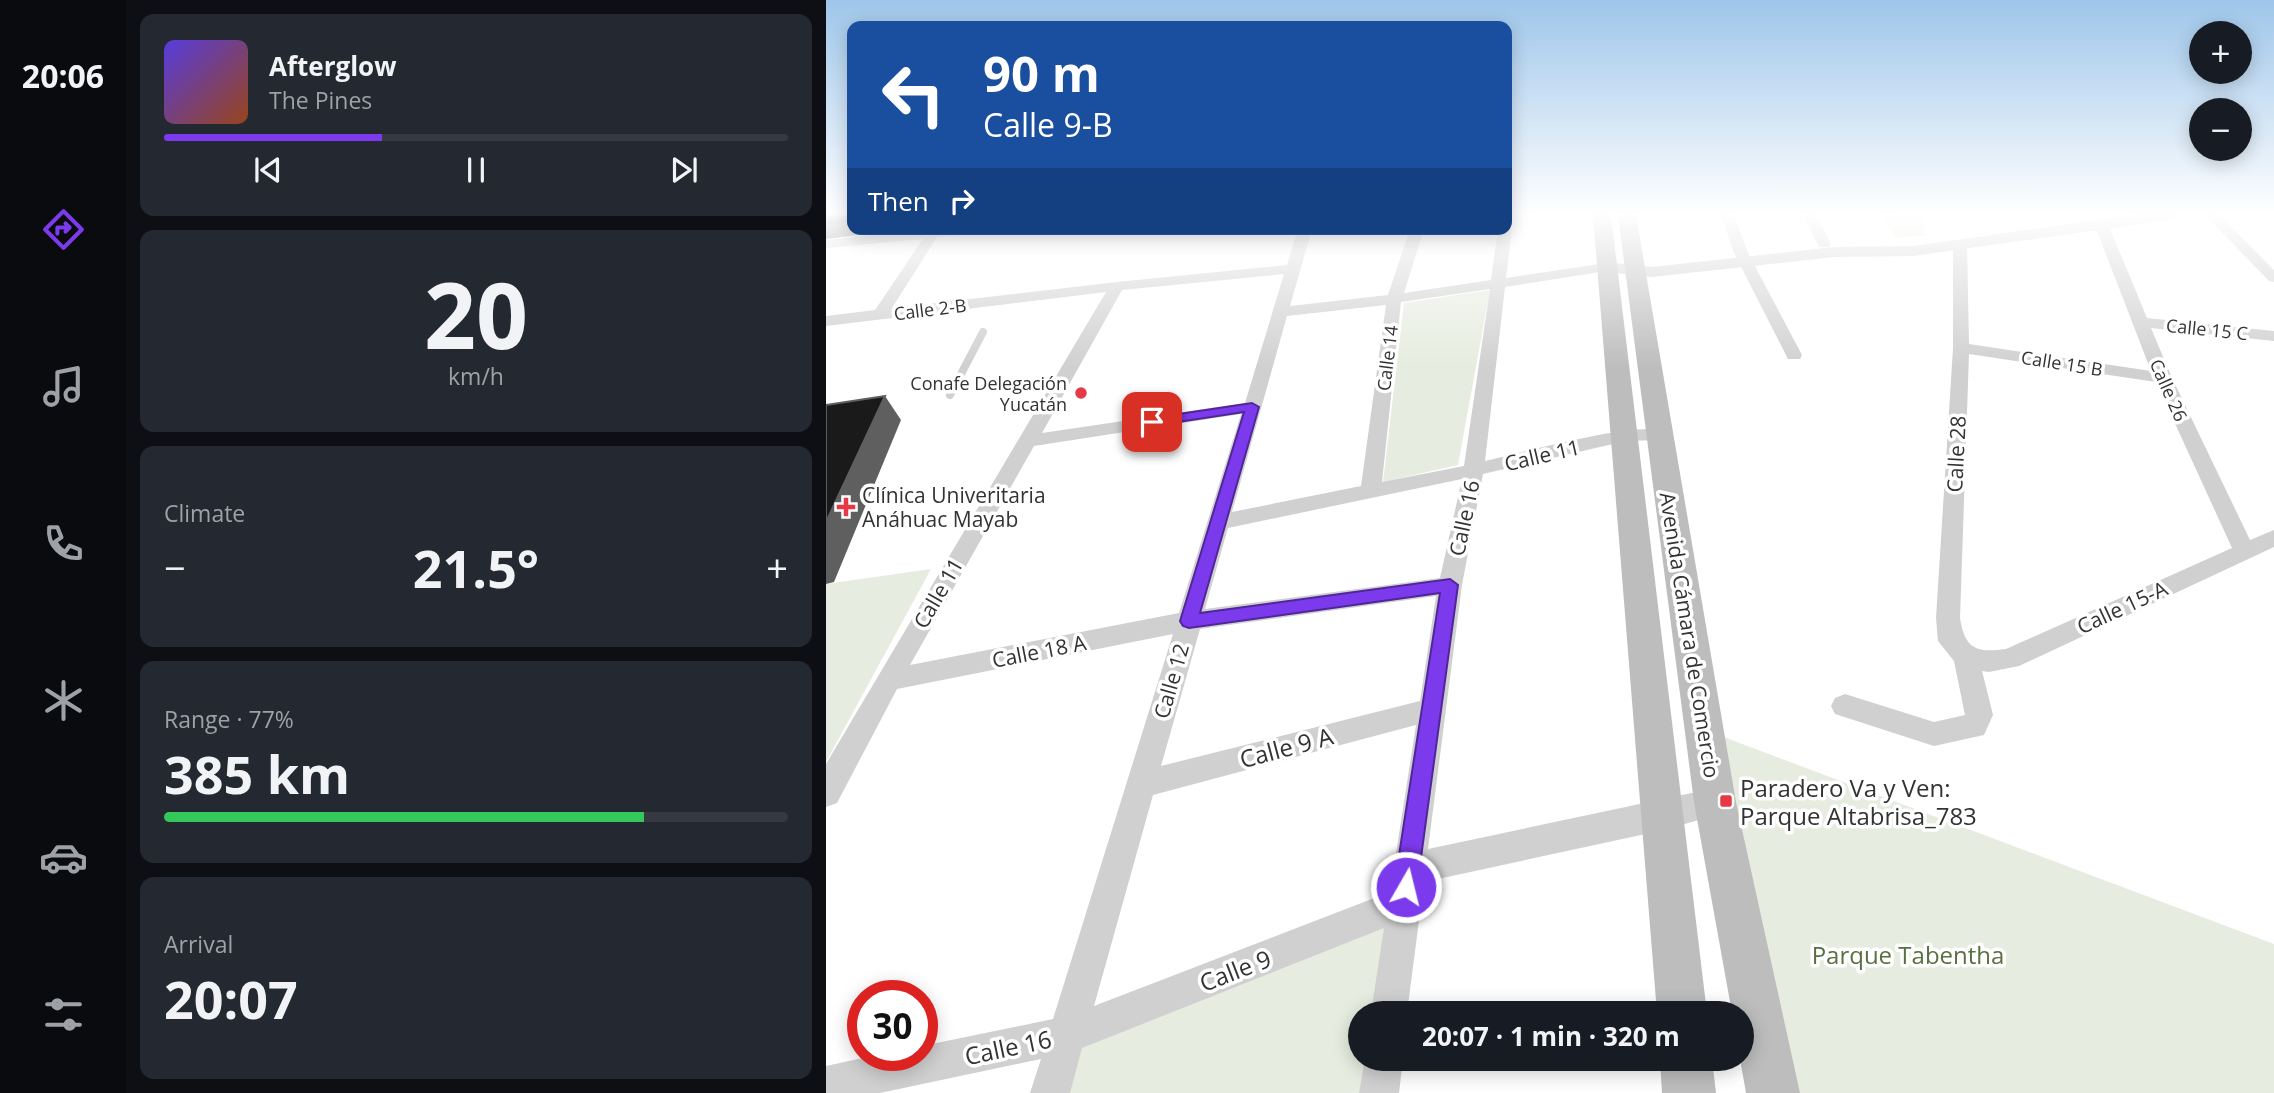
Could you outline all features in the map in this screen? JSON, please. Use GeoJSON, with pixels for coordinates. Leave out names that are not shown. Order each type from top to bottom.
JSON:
{"type":"FeatureCollection","features":[{"type":"Feature","properties":{"kind":"main road","name":"Avenida Cámara de Comercio"},"geometry":{"type":"LineString","coordinates":[[1624,267],[1660,434],[1715,802],[1773,1093]]}},
{"type":"Feature","properties":{"kind":"main road","name":"Avenida Cámara de Comercio"},"geometry":{"type":"LineString","coordinates":[[1624,267],[1626,435],[1681,1001]]}},
{"type":"Feature","properties":{"kind":"main road"},"geometry":{"type":"LineString","coordinates":[[1687,1071],[1689,1093]]}},
{"type":"Feature","properties":{"kind":"street"},"geometry":{"type":"LineString","coordinates":[[880,315],[912,266]]}},
{"type":"Feature","properties":{"kind":"street","name":"Calle 12"},"geometry":{"type":"LineString","coordinates":[[1050,1093],[1294,266]]}},
{"type":"Feature","properties":{"kind":"street","name":"Calle 14"},"geometry":{"type":"LineString","coordinates":[[1371,490],[1394,299],[1405,266]]}},
{"type":"Feature","properties":{"kind":"street","name":"Calle 16"},"geometry":{"type":"LineString","coordinates":[[1391,1001],[1430,710],[1450,585],[1474,470],[1501,266]]}},
{"type":"Feature","properties":{"kind":"street"},"geometry":{"type":"LineString","coordinates":[[1280,312],[1624,267],[1652,272],[1691,266]]}},
{"type":"Feature","properties":{"kind":"street"},"geometry":{"type":"LineString","coordinates":[[1748,266],[1794,355]]}},
{"type":"Feature","properties":{"kind":"street","name":"Calle 28"},"geometry":{"type":"LineString","coordinates":[[1845,706],[1934,734],[1974,726],[1979,715],[1966,657],[1951,641],[1948,618],[1961,348],[1960,266]]}},
{"type":"Feature","properties":{"kind":"street","name":"Calle 26"},"geometry":{"type":"LineString","coordinates":[[2120,266],[2163,379],[2244,550]]}},
{"type":"Feature","properties":{"kind":"street","name":"Calle 2-B"},"geometry":{"type":"LineString","coordinates":[[826,321],[1117,286],[1293,269]]}},
{"type":"Feature","properties":{"kind":"street","name":"Calle 11"},"geometry":{"type":"LineString","coordinates":[[826,793],[888,680],[1117,286]]}},
{"type":"Feature","properties":{"kind":"street","name":"Calle 15 C"},"geometry":{"type":"LineString","coordinates":[[2140,322],[2274,336]]}},
{"type":"Feature","properties":{"kind":"street","name":"Calle 15 B"},"geometry":{"type":"LineString","coordinates":[[1961,348],[2163,379]]}},
{"type":"Feature","properties":{"kind":"street"},"geometry":{"type":"LineString","coordinates":[[1026,441],[1252,407]]}},
{"type":"Feature","properties":{"kind":"street","name":"Calle 11"},"geometry":{"type":"LineString","coordinates":[[1219,522],[1474,470],[1626,435],[1660,434]]}},
{"type":"Feature","properties":{"kind":"street","name":"Calle 15-A"},"geometry":{"type":"LineString","coordinates":[[1966,657],[1989,662],[2010,659],[2274,538]]}},
{"type":"Feature","properties":{"kind":"street","name":"Calle 18 A"},"geometry":{"type":"LineString","coordinates":[[888,680],[1189,621],[1450,585]]}},
{"type":"Feature","properties":{"kind":"street","name":"Calle 9 A"},"geometry":{"type":"LineString","coordinates":[[1141,785],[1430,710]]}},
{"type":"Feature","properties":{"kind":"street"},"geometry":{"type":"LineString","coordinates":[[1408,869],[1715,802]]}},
{"type":"Feature","properties":{"kind":"street","name":"Calle 9"},"geometry":{"type":"LineString","coordinates":[[1067,1035],[1403,904]]}},
{"type":"Feature","properties":{"kind":"street","name":"Calle 16"},"geometry":{"type":"LineString","coordinates":[[826,1085],[1067,1035]]}},
{"type":"Feature","properties":{"kind":"street"},"geometry":{"type":"LineString","coordinates":[[1379,1093],[1382,1071]]}},
{"type":"Feature","properties":{"kind":"lane"},"geometry":{"type":"LineString","coordinates":[[950,395],[983,332]]}},
{"type":"Feature","properties":{"kind":"green space"},"geometry":{"type":"Polygon","coordinates":[[[1490,290],[1458,465],[1383,482],[1404,303],[1490,290]]]}},
{"type":"Feature","properties":{"kind":"green space"},"geometry":{"type":"Polygon","coordinates":[[[931,569],[826,762],[826,584],[931,569]]]}},
{"type":"Feature","properties":{"kind":"green space","name":"Parque Tabentha"},"geometry":{"type":"Polygon","coordinates":[[[1721,736],[2274,944],[2274,1093],[1792,1093],[1721,736]]]}},
{"type":"Feature","properties":{"kind":"green space"},"geometry":{"type":"Polygon","coordinates":[[[1385,922],[1375,1001],[1348,1001],[1348,1071],[1366,1071],[1363,1093],[1059,1093],[1070,1046],[1385,922]]]}},
{"type":"Feature","properties":{"kind":"building"},"geometry":{"type":"Polygon","coordinates":[[[885,396],[826,522],[826,405],[885,396]]]}},
{"type":"Feature","properties":{"kind":"place","name":"Conafe Delegación Yucatán"},"geometry":{"type":"Point","coordinates":[1081,393]}},
{"type":"Feature","properties":{"kind":"place","name":"Clínica Univeritaria Anáhuac Mayab"},"geometry":{"type":"Point","coordinates":[846,507]}},
{"type":"Feature","properties":{"kind":"place","name":"Paradero Va y Ven: Parque Altabrisa_783"},"geometry":{"type":"Point","coordinates":[1726,801]}},
{"type":"Feature","properties":{"kind":"route"},"geometry":{"type":"LineString","coordinates":[[1152,422],[1252,407],[1189,621],[1450,585],[1406,887]]}}]}
